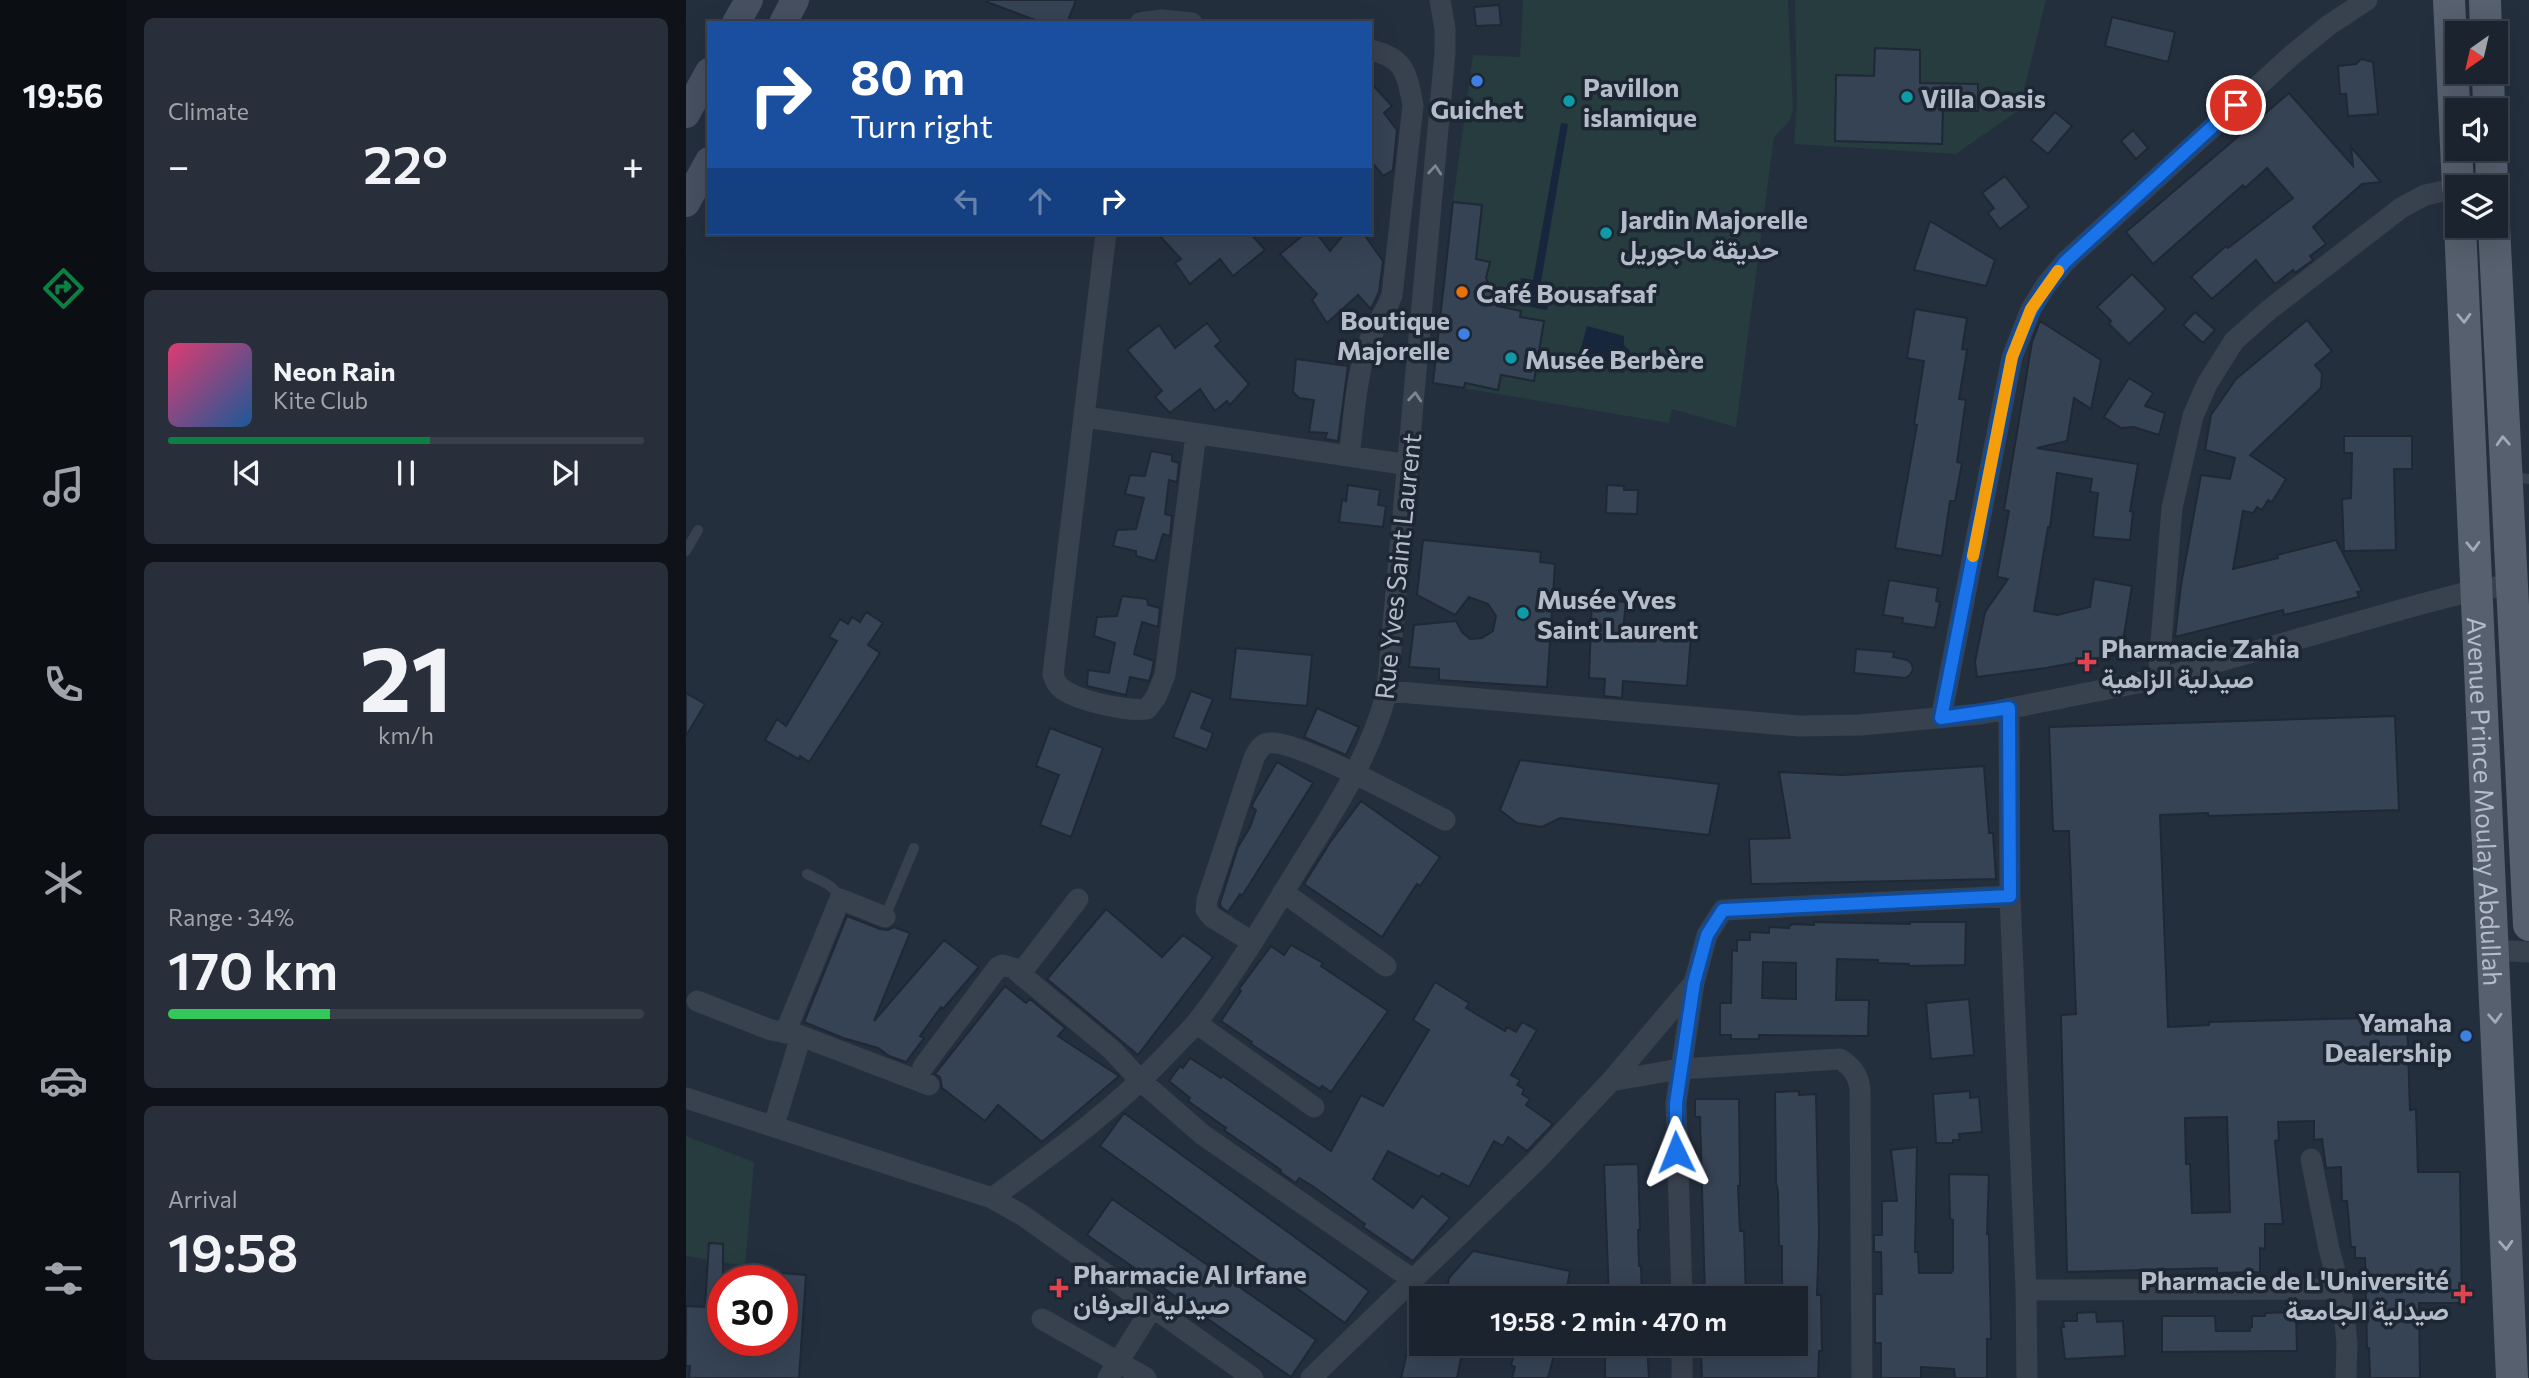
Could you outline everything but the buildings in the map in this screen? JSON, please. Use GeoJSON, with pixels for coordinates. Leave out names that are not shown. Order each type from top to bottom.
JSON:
{"type":"FeatureCollection","features":[{"type":"Feature","properties":{"kind":"main road"},"geometry":{"type":"LineString","coordinates":[[737,21],[749,0]]}},
{"type":"Feature","properties":{"kind":"main road"},"geometry":{"type":"LineString","coordinates":[[784,21],[796,0]]}},
{"type":"Feature","properties":{"kind":"main road"},"geometry":{"type":"LineString","coordinates":[[2449,0],[2457,175]]}},
{"type":"Feature","properties":{"kind":"main road"},"geometry":{"type":"LineString","coordinates":[[2485,0],[2486,21]]}},
{"type":"Feature","properties":{"kind":"main road"},"geometry":{"type":"LineString","coordinates":[[686,114],[707,76]]}},
{"type":"Feature","properties":{"kind":"main road"},"geometry":{"type":"LineString","coordinates":[[686,203],[707,165]]}},
{"type":"Feature","properties":{"kind":"main road","name":"Avenue Prince Moulay Abdullah"},"geometry":{"type":"LineString","coordinates":[[2461,238],[2512,1378]]}},
{"type":"Feature","properties":{"kind":"main road","name":"Avenue Prince Moulay Abdullah"},"geometry":{"type":"LineString","coordinates":[[2494,238],[2495,270],[2517,477],[2512,585],[2523,652],[2529,925]]}},
{"type":"Feature","properties":{"kind":"main road"},"geometry":{"type":"LineString","coordinates":[[2462,272],[2495,270]]}},
{"type":"Feature","properties":{"kind":"street","name":"Rue Yves Saint Laurent"},"geometry":{"type":"LineString","coordinates":[[992,1198],[1080,1133],[1141,1081],[1196,1023],[1252,942],[1355,774],[1382,711],[1387,691],[1409,465],[1446,52],[1440,0]]}},
{"type":"Feature","properties":{"kind":"street"},"geometry":{"type":"LineString","coordinates":[[1941,718],[2012,357],[2031,309],[2065,262],[2143,190],[2292,55],[2329,25],[2367,0]]}},
{"type":"Feature","properties":{"kind":"street"},"geometry":{"type":"LineString","coordinates":[[1349,456],[1363,358],[1392,295],[1413,105],[1409,85],[1397,60],[1385,53],[1372,50]]}},
{"type":"Feature","properties":{"kind":"street"},"geometry":{"type":"LineString","coordinates":[[2158,679],[2172,508],[2193,416],[2207,384],[2234,341],[2270,309],[2401,208],[2425,195],[2445,190]]}},
{"type":"Feature","properties":{"kind":"street"},"geometry":{"type":"LineString","coordinates":[[1106,235],[1053,674],[1058,686],[1070,693],[1093,702],[1134,711],[1147,709],[1156,697],[1165,675],[1196,433]]}},
{"type":"Feature","properties":{"kind":"street"},"geometry":{"type":"LineString","coordinates":[[1085,417],[1409,465]]}},
{"type":"Feature","properties":{"kind":"street"},"geometry":{"type":"LineString","coordinates":[[1387,691],[1799,726],[1860,725],[1941,718],[2009,708],[2158,679],[2475,590],[2512,585]]}},
{"type":"Feature","properties":{"kind":"street"},"geometry":{"type":"LineString","coordinates":[[2478,655],[2523,652]]}},
{"type":"Feature","properties":{"kind":"street"},"geometry":{"type":"LineString","coordinates":[[2009,708],[2010,896],[2026,1290],[2027,1378]]}},
{"type":"Feature","properties":{"kind":"street"},"geometry":{"type":"LineString","coordinates":[[1252,942],[1212,917],[1206,909],[1254,758],[1260,747],[1268,743],[1286,744],[1355,774],[1445,820]]}},
{"type":"Feature","properties":{"kind":"street"},"geometry":{"type":"LineString","coordinates":[[1283,892],[1386,966]]}},
{"type":"Feature","properties":{"kind":"street"},"geometry":{"type":"LineString","coordinates":[[1682,1286],[1676,1103],[1694,983],[1707,935],[1723,910],[2010,896]]}},
{"type":"Feature","properties":{"kind":"street"},"geometry":{"type":"LineString","coordinates":[[774,1125],[793,1035],[840,899],[886,917]]}},
{"type":"Feature","properties":{"kind":"street"},"geometry":{"type":"LineString","coordinates":[[1020,974],[1078,899]]}},
{"type":"Feature","properties":{"kind":"street"},"geometry":{"type":"LineString","coordinates":[[2492,950],[2529,952]]}},
{"type":"Feature","properties":{"kind":"street"},"geometry":{"type":"LineString","coordinates":[[697,1001],[753,1024],[926,1076],[998,968],[1008,966],[1112,1051],[1141,1081],[1203,1135],[1412,1279]]}},
{"type":"Feature","properties":{"kind":"street"},"geometry":{"type":"LineString","coordinates":[[1311,1378],[1537,1160],[1611,1081],[1694,983]]}},
{"type":"Feature","properties":{"kind":"street"},"geometry":{"type":"LineString","coordinates":[[1196,1023],[1314,1107]]}},
{"type":"Feature","properties":{"kind":"street"},"geometry":{"type":"LineString","coordinates":[[1611,1081],[1680,1069],[1840,1059],[1850,1066],[1858,1077],[1862,1378]]}},
{"type":"Feature","properties":{"kind":"street"},"geometry":{"type":"LineString","coordinates":[[686,1098],[992,1198],[1022,1215],[1253,1378]]}},
{"type":"Feature","properties":{"kind":"street"},"geometry":{"type":"LineString","coordinates":[[2311,1158],[2329,1249],[2343,1301],[2347,1344],[2346,1378]]}},
{"type":"Feature","properties":{"kind":"street"},"geometry":{"type":"LineString","coordinates":[[2026,1290],[2339,1289]]}},
{"type":"Feature","properties":{"kind":"street"},"geometry":{"type":"LineString","coordinates":[[1113,1370],[1152,1308]]}},
{"type":"Feature","properties":{"kind":"street"},"geometry":{"type":"LineString","coordinates":[[1042,1319],[1113,1370],[1146,1378]]}},
{"type":"Feature","properties":{"kind":"street"},"geometry":{"type":"LineString","coordinates":[[1682,1356],[1682,1378]]}},
{"type":"Feature","properties":{"kind":"lane"},"geometry":{"type":"LineString","coordinates":[[686,551],[698,530]]}},
{"type":"Feature","properties":{"kind":"lane"},"geometry":{"type":"LineString","coordinates":[[886,917],[914,848]]}},
{"type":"Feature","properties":{"kind":"lane"},"geometry":{"type":"LineString","coordinates":[[807,874],[830,885],[840,899]]}},
{"type":"Feature","properties":{"kind":"green space","name":"Jardin Majorelle حديقة ماجوريل"},"geometry":{"type":"Polygon","coordinates":[[[1523,0],[1788,0],[1793,109],[1790,120],[1774,137],[1736,427],[1672,409],[1669,423],[1433,383],[1473,55],[1520,57],[1523,0]]]}},
{"type":"Feature","properties":{"kind":"green space"},"geometry":{"type":"Polygon","coordinates":[[[1795,0],[2046,0],[2019,110],[1956,154],[1794,144],[1797,103],[1795,0]]]}},
{"type":"Feature","properties":{"kind":"green space"},"geometry":{"type":"Polygon","coordinates":[[[686,1136],[754,1162],[745,1265],[686,1256],[686,1136]]]}},
{"type":"Feature","properties":{"kind":"water"},"geometry":{"type":"Polygon","coordinates":[[[1561,123],[1568,124],[1541,282],[1553,284],[1547,310],[1516,304],[1521,278],[1533,280],[1561,123]]]}},
{"type":"Feature","properties":{"kind":"water"},"geometry":{"type":"Polygon","coordinates":[[[1587,326],[1624,336],[1624,345],[1630,351],[1623,373],[1595,365],[1584,353],[1585,349],[1581,348],[1587,326]]]}},
{"type":"Feature","properties":{"kind":"slow traffic"},"geometry":{"type":"LineString","coordinates":[[1973,556],[2012,357],[2031,309],[2058,271]]}},
{"type":"Feature","properties":{"kind":"place","name":"Guichet"},"geometry":{"type":"Point","coordinates":[1477,81]}},
{"type":"Feature","properties":{"kind":"place","name":"Villa Oasis"},"geometry":{"type":"Point","coordinates":[1907,97]}},
{"type":"Feature","properties":{"kind":"place","name":"Pavillon islamique"},"geometry":{"type":"Point","coordinates":[1569,101]}},
{"type":"Feature","properties":{"kind":"place","name":"Jardin Majorelle حديقة ماجوريل"},"geometry":{"type":"Point","coordinates":[1606,233]}},
{"type":"Feature","properties":{"kind":"place","name":"Café Bousafsaf"},"geometry":{"type":"Point","coordinates":[1462,292]}},
{"type":"Feature","properties":{"kind":"place","name":"Boutique Majorelle"},"geometry":{"type":"Point","coordinates":[1464,334]}},
{"type":"Feature","properties":{"kind":"place","name":"Musée Berbère"},"geometry":{"type":"Point","coordinates":[1511,358]}},
{"type":"Feature","properties":{"kind":"place","name":"Musée Yves Saint Laurent"},"geometry":{"type":"Point","coordinates":[1523,613]}},
{"type":"Feature","properties":{"kind":"place","name":"Pharmacie Zahia صيدلية الزاهية"},"geometry":{"type":"Point","coordinates":[2087,662]}},
{"type":"Feature","properties":{"kind":"place","name":"Yamaha Dealership"},"geometry":{"type":"Point","coordinates":[2466,1036]}},
{"type":"Feature","properties":{"kind":"place","name":"Pharmacie Al Irfane صيدلية العرفان"},"geometry":{"type":"Point","coordinates":[1059,1288]}},
{"type":"Feature","properties":{"kind":"place","name":"Pharmacie de L'Université صيدلية الجامعة"},"geometry":{"type":"Point","coordinates":[2463,1294]}},
{"type":"Feature","properties":{"kind":"route"},"geometry":{"type":"LineString","coordinates":[[1676,1152],[1676,1103],[1694,983],[1707,935],[1723,910],[2010,896],[2009,708],[1941,718],[2012,357],[2031,309],[2065,262],[2236,105]]}}]}
